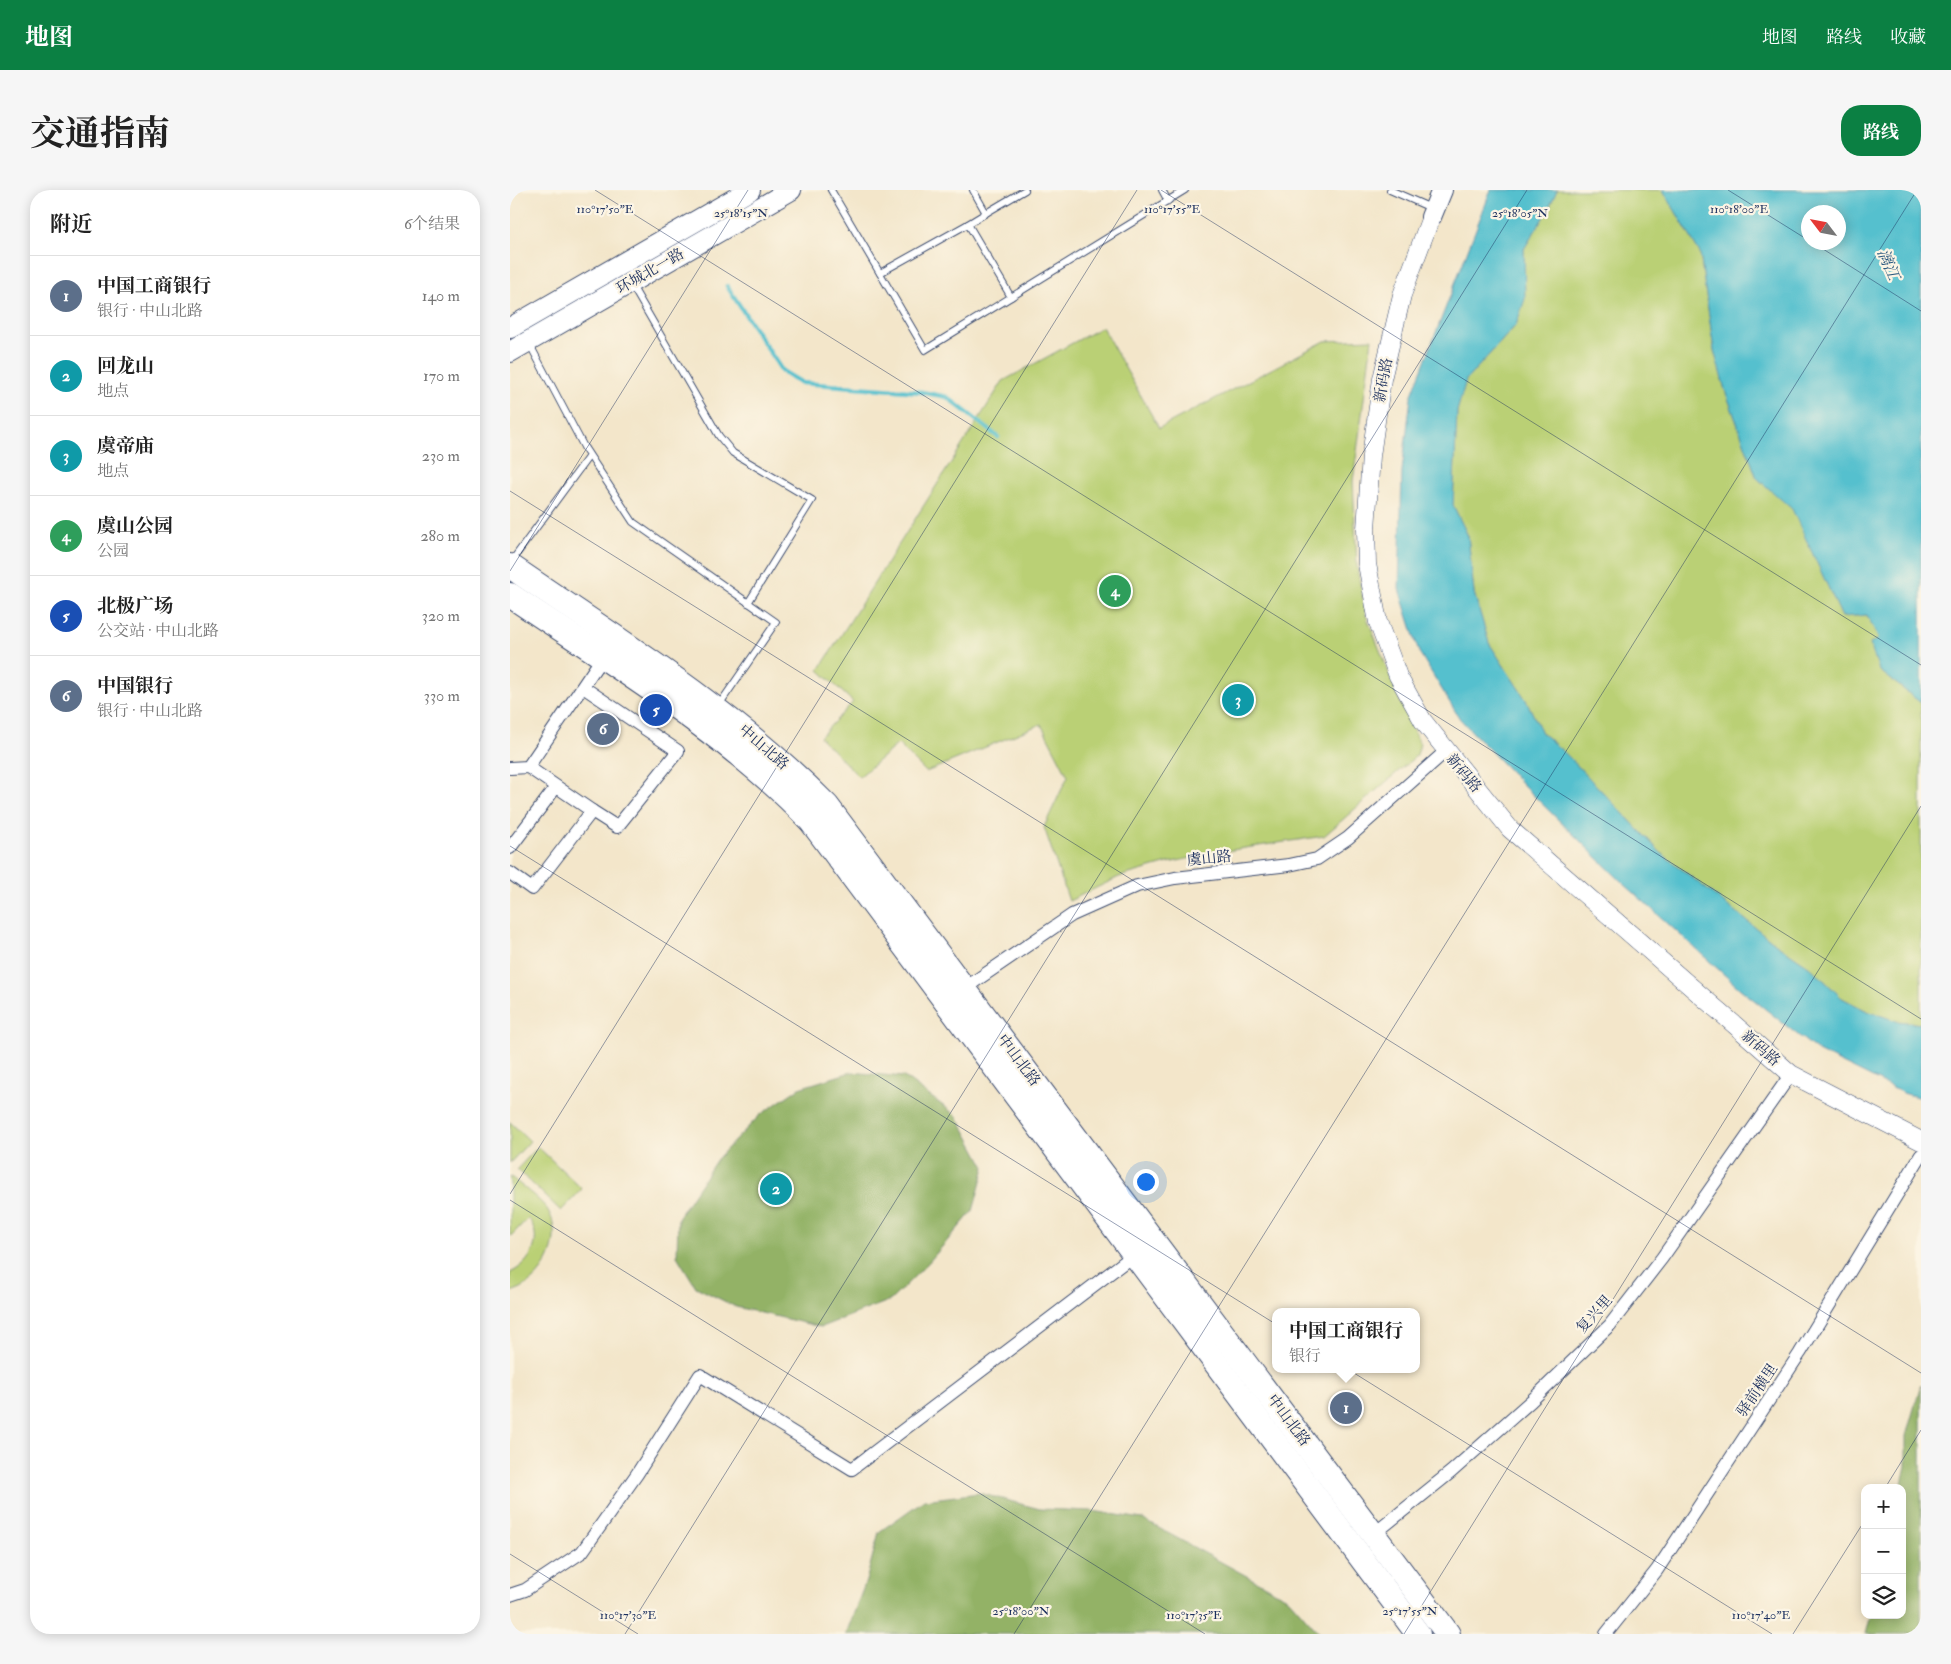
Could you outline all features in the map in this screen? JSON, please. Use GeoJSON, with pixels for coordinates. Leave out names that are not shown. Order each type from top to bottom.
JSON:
{"type":"FeatureCollection","features":[{"type":"Feature","properties":{"kind":"highway","name":"中山北路"},"geometry":{"type":"LineString","coordinates":[[510,565],[716,709],[773,754],[828,806],[1448,1634]]}},
{"type":"Feature","properties":{"kind":"highway","name":"中山北路"},"geometry":{"type":"LineString","coordinates":[[510,595],[680,711],[750,764],[787,796],[810,821],[1418,1634]]}},
{"type":"Feature","properties":{"kind":"main road","name":"环城北一路"},"geometry":{"type":"LineString","coordinates":[[514,324],[750,190]]}},
{"type":"Feature","properties":{"kind":"main road","name":"环城北一路"},"geometry":{"type":"LineString","coordinates":[[510,352],[791,190]]}},
{"type":"Feature","properties":{"kind":"main road"},"geometry":{"type":"LineString","coordinates":[[1432,205],[1442,190]]}},
{"type":"Feature","properties":{"kind":"street","name":"新码路"},"geometry":{"type":"LineString","coordinates":[[1432,205],[1402,295],[1382,379],[1372,456],[1366,529],[1367,564],[1378,622],[1398,676],[1423,721],[1510,829],[1791,1074],[1921,1140]]}},
{"type":"Feature","properties":{"kind":"street"},"geometry":{"type":"LineString","coordinates":[[528,767],[602,658]]}},
{"type":"Feature","properties":{"kind":"street"},"geometry":{"type":"LineString","coordinates":[[510,768],[528,767],[617,827],[678,751],[583,687]]}},
{"type":"Feature","properties":{"kind":"street","name":"虞山路"},"geometry":{"type":"LineString","coordinates":[[965,988],[1072,915],[1136,886],[1175,878],[1289,866],[1317,859],[1348,838],[1446,751]]}},
{"type":"Feature","properties":{"kind":"street"},"geometry":{"type":"LineString","coordinates":[[510,848],[556,787]]}},
{"type":"Feature","properties":{"kind":"street"},"geometry":{"type":"LineString","coordinates":[[510,873],[532,889],[592,811]]}},
{"type":"Feature","properties":{"kind":"street","name":"复兴里"},"geometry":{"type":"LineString","coordinates":[[1374,1534],[1451,1472],[1516,1414],[1610,1325],[1662,1258],[1791,1074]]}},
{"type":"Feature","properties":{"kind":"street","name":"驿前横里"},"geometry":{"type":"LineString","coordinates":[[1610,1632],[1657,1570],[1795,1361],[1921,1155]]}},
{"type":"Feature","properties":{"kind":"street"},"geometry":{"type":"LineString","coordinates":[[510,1595],[525,1590],[582,1552],[637,1474],[700,1375],[852,1468],[1135,1254]]}},
{"type":"Feature","properties":{"kind":"lane"},"geometry":{"type":"LineString","coordinates":[[831,190],[925,350],[1185,190]]}},
{"type":"Feature","properties":{"kind":"lane"},"geometry":{"type":"LineString","coordinates":[[973,190],[986,213]]}},
{"type":"Feature","properties":{"kind":"lane"},"geometry":{"type":"LineString","coordinates":[[880,273],[1025,190]]}},
{"type":"Feature","properties":{"kind":"lane"},"geometry":{"type":"LineString","coordinates":[[1162,190],[1168,201]]}},
{"type":"Feature","properties":{"kind":"lane"},"geometry":{"type":"LineString","coordinates":[[1390,190],[1432,205]]}},
{"type":"Feature","properties":{"kind":"lane"},"geometry":{"type":"LineString","coordinates":[[968,224],[1011,297]]}},
{"type":"Feature","properties":{"kind":"lane"},"geometry":{"type":"LineString","coordinates":[[630,283],[718,436],[733,452],[812,500],[748,603]]}},
{"type":"Feature","properties":{"kind":"lane"},"geometry":{"type":"LineString","coordinates":[[529,342],[589,456],[633,522],[776,622],[716,709]]}},
{"type":"Feature","properties":{"kind":"lane"},"geometry":{"type":"LineString","coordinates":[[510,565],[589,456]]}},
{"type":"Feature","properties":{"kind":"green space"},"geometry":{"type":"Polygon","coordinates":[[[1557,190],[1663,190],[1700,253],[1714,350],[1725,390],[1757,478],[1792,508],[1842,617],[1867,615],[1879,639],[1879,670],[1921,703],[1921,1024],[1897,1021],[1867,1011],[1842,998],[1810,967],[1776,944],[1661,853],[1567,755],[1542,733],[1526,700],[1489,643],[1474,593],[1468,536],[1453,505],[1457,411],[1466,380],[1516,325],[1524,299],[1524,249],[1549,208],[1557,190]]]}},
{"type":"Feature","properties":{"kind":"green space"},"geometry":{"type":"Polygon","coordinates":[[[1102,327],[1159,428],[1325,341],[1372,339],[1353,481],[1357,567],[1366,615],[1400,701],[1420,744],[1417,755],[1324,836],[1219,852],[1168,863],[1119,877],[1069,901],[1044,827],[1068,776],[1041,724],[926,772],[898,744],[859,777],[820,737],[853,702],[819,670],[1003,381],[1102,327]]]}},
{"type":"Feature","properties":{"kind":"green space"},"geometry":{"type":"Polygon","coordinates":[[[851,1072],[904,1077],[957,1116],[985,1167],[973,1211],[928,1263],[891,1300],[821,1327],[736,1307],[696,1287],[677,1256],[678,1218],[717,1159],[760,1115],[799,1088],[851,1072]]]}},
{"type":"Feature","properties":{"kind":"green space"},"geometry":{"type":"Polygon","coordinates":[[[510,1122],[530,1141],[510,1163],[510,1122]]]}},
{"type":"Feature","properties":{"kind":"green space"},"geometry":{"type":"Polygon","coordinates":[[[538,1147],[582,1189],[561,1211],[517,1169],[538,1147]]]}},
{"type":"Feature","properties":{"kind":"green space"},"geometry":{"type":"Polygon","coordinates":[[[510,1176],[544,1205],[552,1221],[554,1234],[553,1247],[541,1271],[522,1288],[510,1292],[510,1273],[518,1269],[530,1256],[535,1242],[535,1234],[528,1218],[510,1237],[510,1176]]]}},
{"type":"Feature","properties":{"kind":"green space"},"geometry":{"type":"Polygon","coordinates":[[[1921,1384],[1921,1634],[1866,1634],[1870,1619],[1906,1619],[1906,1484],[1902,1484],[1906,1466],[1906,1436],[1921,1384]]]}},
{"type":"Feature","properties":{"kind":"green space"},"geometry":{"type":"Polygon","coordinates":[[[979,1493],[1040,1509],[1093,1511],[1142,1519],[1289,1599],[1320,1634],[846,1634],[866,1581],[879,1532],[924,1500],[979,1493]]]}},
{"type":"Feature","properties":{"kind":"water"},"geometry":{"type":"Polygon","coordinates":[[[1491,190],[1557,190],[1549,208],[1524,249],[1525,299],[1516,325],[1466,380],[1457,411],[1453,505],[1468,536],[1474,593],[1489,643],[1526,700],[1542,733],[1567,755],[1661,853],[1776,944],[1810,967],[1842,998],[1867,1011],[1897,1021],[1921,1024],[1921,1098],[1903,1093],[1818,1051],[1739,988],[1622,882],[1532,794],[1460,719],[1419,652],[1399,589],[1402,471],[1411,397],[1491,190]]]}},
{"type":"Feature","properties":{"kind":"water","name":"漓江"},"geometry":{"type":"Polygon","coordinates":[[[1663,190],[1921,190],[1921,703],[1879,670],[1870,644],[1879,639],[1867,615],[1842,617],[1792,509],[1757,478],[1725,390],[1714,350],[1700,253],[1663,190]]]}},
{"type":"Feature","properties":{"kind":"waterway"},"geometry":{"type":"LineString","coordinates":[[727,286],[782,371],[802,383],[922,392],[947,397],[998,437]]}},
{"type":"Feature","properties":{"kind":"place","name":"虞山公园"},"geometry":{"type":"Point","coordinates":[1115,591]}},
{"type":"Feature","properties":{"kind":"place","name":"虞帝庙"},"geometry":{"type":"Point","coordinates":[1238,700]}},
{"type":"Feature","properties":{"kind":"place","name":"北极广场"},"geometry":{"type":"Point","coordinates":[656,710]}},
{"type":"Feature","properties":{"kind":"place","name":"中国银行"},"geometry":{"type":"Point","coordinates":[603,729]}},
{"type":"Feature","properties":{"kind":"place","name":"回龙山"},"geometry":{"type":"Point","coordinates":[776,1189]}},
{"type":"Feature","properties":{"kind":"place","name":"中国工商银行"},"geometry":{"type":"Point","coordinates":[1346,1408]}}]}
